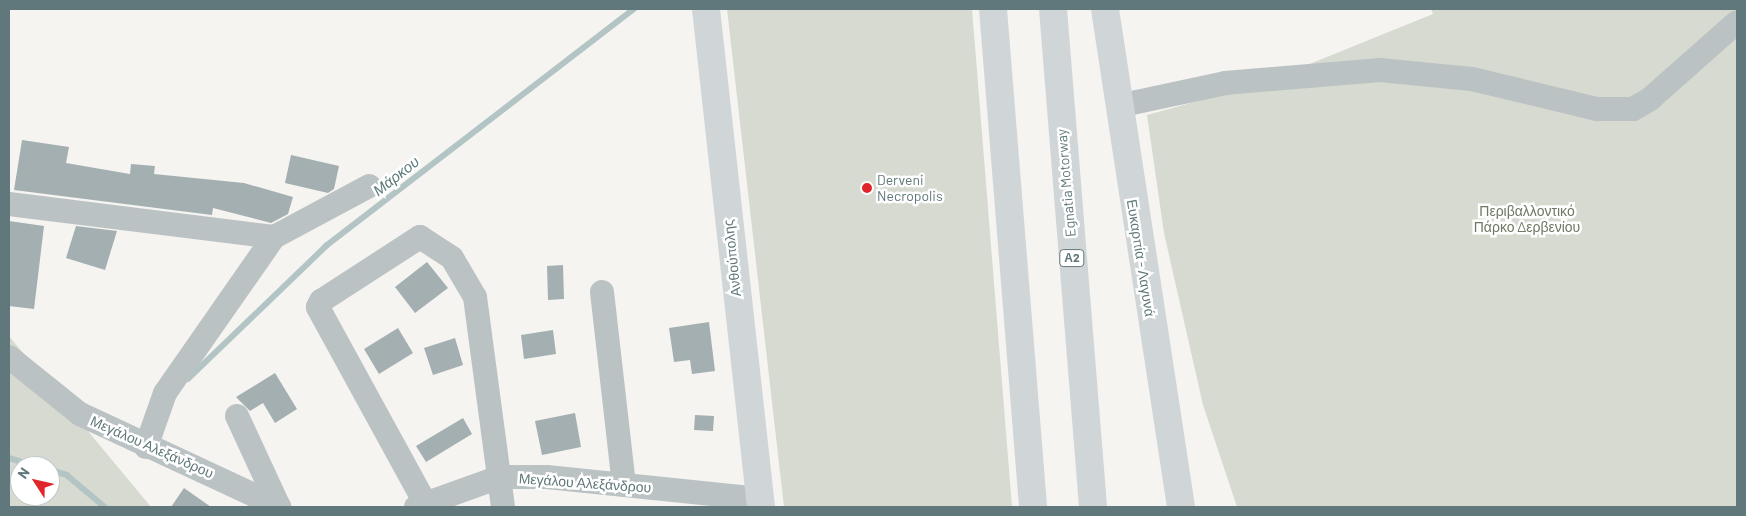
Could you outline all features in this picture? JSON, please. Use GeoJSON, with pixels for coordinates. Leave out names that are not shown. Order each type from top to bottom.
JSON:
{"type":"FeatureCollection","features":[{"type":"Feature","properties":{"kind":"main road","name":"Ανθούπολης"},"geometry":{"type":"LineString","coordinates":[[706,9],[760,503]]}},
{"type":"Feature","properties":{"kind":"main road"},"geometry":{"type":"LineString","coordinates":[[993,9],[1032,507]]}},
{"type":"Feature","properties":{"kind":"main road","name":"Egnatia Motorway"},"geometry":{"type":"LineString","coordinates":[[1053,9],[1093,507]]}},
{"type":"Feature","properties":{"kind":"main road","name":"Ευκαρπία - Λαγυνά"},"geometry":{"type":"LineString","coordinates":[[1105,9],[1118,106],[1182,507]]}},
{"type":"Feature","properties":{"kind":"street"},"geometry":{"type":"LineString","coordinates":[[1118,106],[1225,83],[1380,70],[1472,79],[1597,109],[1633,109],[1650,100],[1737,22]]}},
{"type":"Feature","properties":{"kind":"street"},"geometry":{"type":"LineString","coordinates":[[146,448],[165,393],[274,237],[369,186]]}},
{"type":"Feature","properties":{"kind":"street"},"geometry":{"type":"LineString","coordinates":[[9,204],[274,237]]}},
{"type":"Feature","properties":{"kind":"street"},"geometry":{"type":"LineString","coordinates":[[420,504],[318,307],[400,248],[420,237],[434,243],[452,258],[475,298],[503,507]]}},
{"type":"Feature","properties":{"kind":"street"},"geometry":{"type":"LineString","coordinates":[[602,292],[624,485]]}},
{"type":"Feature","properties":{"kind":"street","name":"Μεγάλου Αλεξάνδρου"},"geometry":{"type":"LineString","coordinates":[[9,357],[80,414],[146,448],[279,507]]}},
{"type":"Feature","properties":{"kind":"street"},"geometry":{"type":"LineString","coordinates":[[237,416],[279,507]]}},
{"type":"Feature","properties":{"kind":"street","name":"Μεγάλου Αλεξάνδρου"},"geometry":{"type":"LineString","coordinates":[[420,504],[500,477],[624,485],[760,503]]}},
{"type":"Feature","properties":{"kind":"green space","name":"Derveni Necropolis"},"geometry":{"type":"Polygon","coordinates":[[[727,9],[972,9],[1012,507],[784,507],[727,9]]]}},
{"type":"Feature","properties":{"kind":"green space","name":"Περιβαλλοντικό Πάρκο Δερβενίου"},"geometry":{"type":"Polygon","coordinates":[[[1431,9],[1737,9],[1737,507],[1237,507],[1203,405],[1164,233],[1147,115],[1260,84],[1433,14],[1431,9]]]}},
{"type":"Feature","properties":{"kind":"green space"},"geometry":{"type":"Polygon","coordinates":[[[9,336],[151,507],[9,507],[9,336]]]}},
{"type":"Feature","properties":{"kind":"building"},"geometry":{"type":"Polygon","coordinates":[[[22,140],[69,147],[66,163],[130,174],[131,164],[155,166],[154,174],[244,183],[293,197],[288,214],[271,223],[213,208],[212,215],[14,190],[22,140]]]}},
{"type":"Feature","properties":{"kind":"building"},"geometry":{"type":"Polygon","coordinates":[[[291,155],[339,166],[334,189],[328,193],[285,183],[291,155]]]}},
{"type":"Feature","properties":{"kind":"building"},"geometry":{"type":"Polygon","coordinates":[[[9,221],[44,226],[34,309],[9,306],[9,221]]]}},
{"type":"Feature","properties":{"kind":"building"},"geometry":{"type":"Polygon","coordinates":[[[76,226],[117,231],[105,270],[66,258],[76,226]]]}},
{"type":"Feature","properties":{"kind":"building"},"geometry":{"type":"Polygon","coordinates":[[[427,262],[448,288],[415,313],[395,287],[427,262]]]}},
{"type":"Feature","properties":{"kind":"building"},"geometry":{"type":"Polygon","coordinates":[[[563,265],[564,299],[548,300],[547,266],[563,265]]]}},
{"type":"Feature","properties":{"kind":"building"},"geometry":{"type":"Polygon","coordinates":[[[709,322],[715,371],[692,374],[690,360],[674,362],[669,328],[709,322]]]}},
{"type":"Feature","properties":{"kind":"building"},"geometry":{"type":"Polygon","coordinates":[[[398,328],[413,353],[379,374],[364,349],[398,328]]]}},
{"type":"Feature","properties":{"kind":"building"},"geometry":{"type":"Polygon","coordinates":[[[553,330],[556,354],[524,359],[521,335],[553,330]]]}},
{"type":"Feature","properties":{"kind":"building"},"geometry":{"type":"Polygon","coordinates":[[[455,338],[463,365],[433,375],[424,348],[455,338]]]}},
{"type":"Feature","properties":{"kind":"building"},"geometry":{"type":"Polygon","coordinates":[[[275,373],[297,409],[275,423],[263,403],[250,411],[236,397],[275,373]]]}},
{"type":"Feature","properties":{"kind":"building"},"geometry":{"type":"Polygon","coordinates":[[[575,413],[581,447],[542,455],[535,421],[575,413]]]}},
{"type":"Feature","properties":{"kind":"building"},"geometry":{"type":"Polygon","coordinates":[[[695,415],[714,416],[713,431],[694,430],[695,415]]]}},
{"type":"Feature","properties":{"kind":"building"},"geometry":{"type":"Polygon","coordinates":[[[463,418],[472,434],[426,462],[416,446],[463,418]]]}},
{"type":"Feature","properties":{"kind":"building"},"geometry":{"type":"Polygon","coordinates":[[[184,488],[211,507],[171,507],[184,488]]]}},
{"type":"Feature","properties":{"kind":"waterway","name":"Μάρκου"},"geometry":{"type":"LineString","coordinates":[[188,379],[326,246],[634,9]]}},
{"type":"Feature","properties":{"kind":"waterway","name":"Μάρκου"},"geometry":{"type":"LineString","coordinates":[[60,473],[67,475],[105,507]]}},
{"type":"Feature","properties":{"kind":"place","name":"Derveni Necropolis"},"geometry":{"type":"Point","coordinates":[867,188]}}]}
